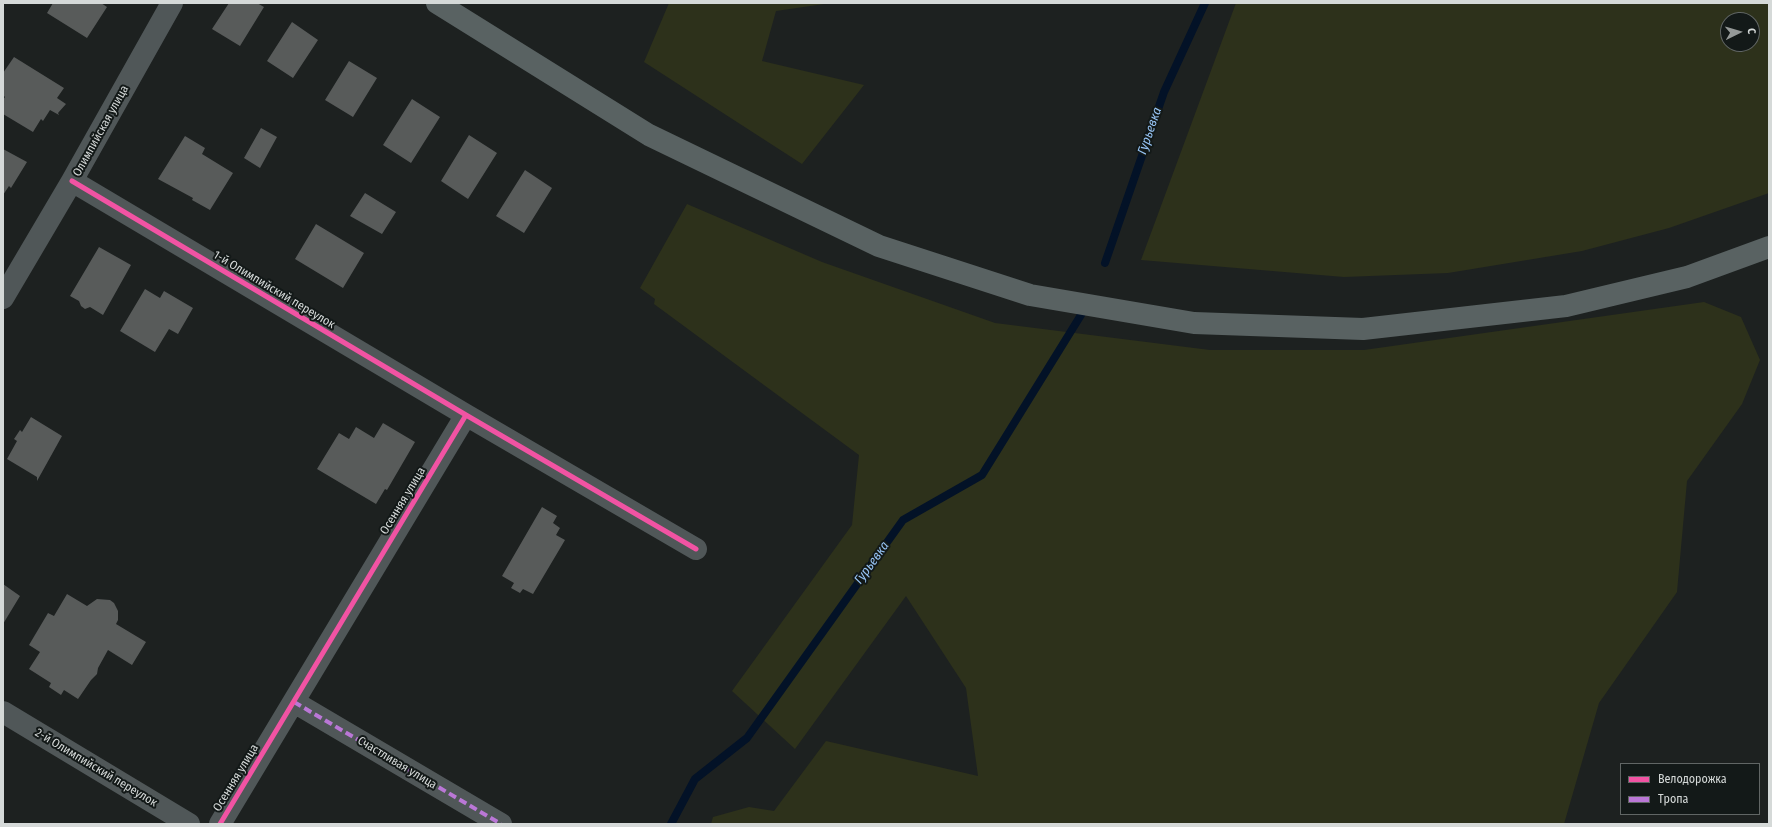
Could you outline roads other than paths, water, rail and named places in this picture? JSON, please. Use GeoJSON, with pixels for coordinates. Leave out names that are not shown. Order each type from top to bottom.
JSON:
{"type":"FeatureCollection","features":[{"type":"Feature","properties":{"kind":"main road"},"geometry":{"type":"LineString","coordinates":[[437,3],[649,135],[879,246],[1030,295],[1194,323],[1363,329],[1566,306],[1687,277],[1769,247]]}},
{"type":"Feature","properties":{"kind":"street","name":"Олимпийская улица"},"geometry":{"type":"LineString","coordinates":[[3,298],[72,181],[172,3]]}},
{"type":"Feature","properties":{"kind":"street","name":"1-й Олимпийский переулок"},"geometry":{"type":"LineString","coordinates":[[72,181],[466,415]]}},
{"type":"Feature","properties":{"kind":"street"},"geometry":{"type":"LineString","coordinates":[[466,415],[696,549]]}},
{"type":"Feature","properties":{"kind":"street","name":"Осенняя улица"},"geometry":{"type":"LineString","coordinates":[[220,824],[466,415]]}},
{"type":"Feature","properties":{"kind":"street","name":"Счастливая улица"},"geometry":{"type":"LineString","coordinates":[[294,702],[501,824]]}},
{"type":"Feature","properties":{"kind":"street","name":"2-й Олимпийский переулок"},"geometry":{"type":"LineString","coordinates":[[3,712],[189,824]]}},
{"type":"Feature","properties":{"kind":"waterway","name":"Гурьевка"},"geometry":{"type":"LineString","coordinates":[[1105,263],[1164,92],[1205,3]]}},
{"type":"Feature","properties":{"kind":"waterway","name":"Гурьевка"},"geometry":{"type":"LineString","coordinates":[[671,824],[695,779],[747,738],[903,520],[982,475],[1081,315]]}}]}
